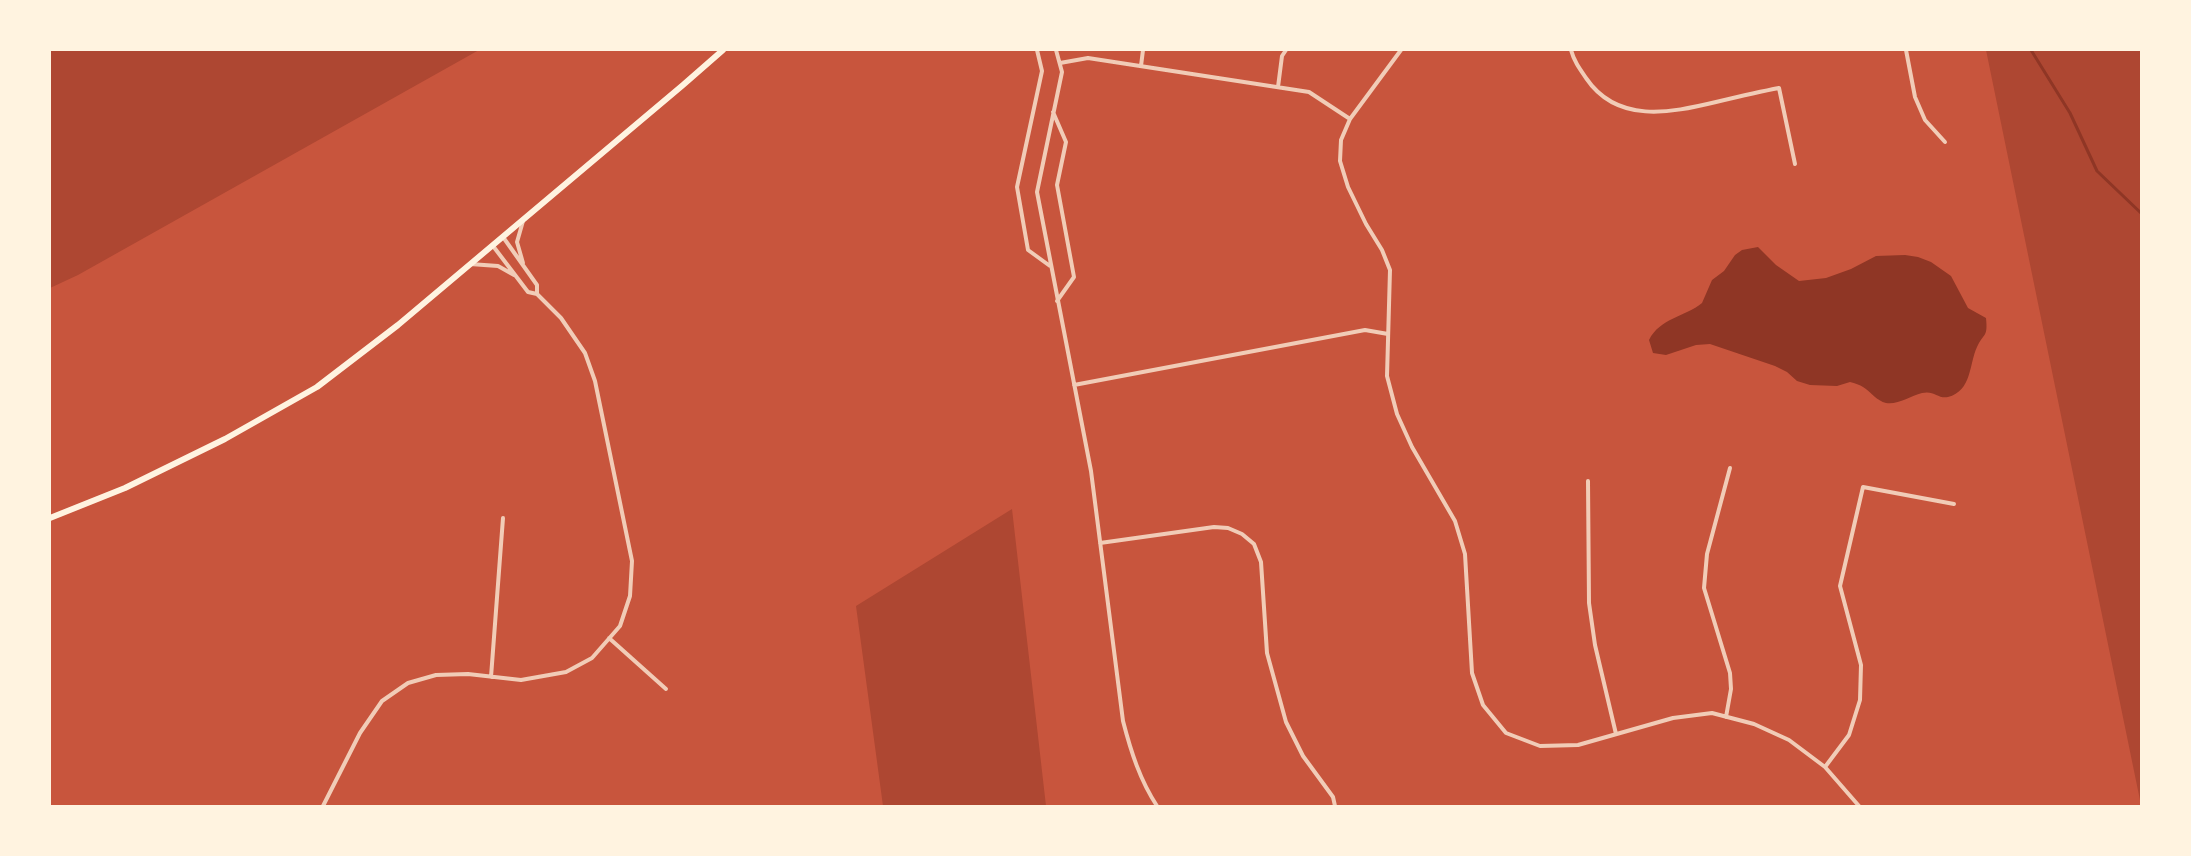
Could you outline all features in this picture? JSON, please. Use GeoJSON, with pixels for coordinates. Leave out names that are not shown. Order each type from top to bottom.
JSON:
{"type":"FeatureCollection","features":[{"type":"Feature","properties":{"kind":"main road"},"geometry":{"type":"LineString","coordinates":[[50,518],[125,488],[225,439],[317,387],[398,325],[723,50]]}},
{"type":"Feature","properties":{"kind":"street"},"geometry":{"type":"LineString","coordinates":[[1037,50],[1042,71],[1017,187],[1028,250],[1050,266]]}},
{"type":"Feature","properties":{"kind":"street"},"geometry":{"type":"LineString","coordinates":[[1056,50],[1062,72],[1037,192],[1091,471],[1123,721],[1143,785],[1157,807]]}},
{"type":"Feature","properties":{"kind":"street"},"geometry":{"type":"LineString","coordinates":[[1140,66],[1143,50]]}},
{"type":"Feature","properties":{"kind":"street"},"geometry":{"type":"LineString","coordinates":[[1278,87],[1282,56],[1287,50]]}},
{"type":"Feature","properties":{"kind":"street"},"geometry":{"type":"LineString","coordinates":[[1401,50],[1350,118],[1341,140],[1340,161],[1348,187],[1382,250],[1389,270],[1387,376],[1397,414],[1412,447],[1455,521],[1465,554],[1472,673],[1483,705],[1506,733],[1540,746],[1578,745],[1673,718],[1712,713],[1754,724],[1789,740],[1825,767],[1859,807]]}},
{"type":"Feature","properties":{"kind":"street"},"geometry":{"type":"LineString","coordinates":[[1571,50],[1573,59],[1592,87],[1618,106],[1649,112],[1672,112],[1779,88],[1795,164]]}},
{"type":"Feature","properties":{"kind":"street"},"geometry":{"type":"LineString","coordinates":[[1906,50],[1915,97],[1925,120],[1945,142]]}},
{"type":"Feature","properties":{"kind":"street"},"geometry":{"type":"LineString","coordinates":[[1060,63],[1088,58],[1309,92],[1350,118]]}},
{"type":"Feature","properties":{"kind":"street"},"geometry":{"type":"LineString","coordinates":[[1053,112],[1066,142],[1057,185],[1074,277],[1057,301]]}},
{"type":"Feature","properties":{"kind":"street"},"geometry":{"type":"LineString","coordinates":[[525,218],[517,236],[517,242],[526,269]]}},
{"type":"Feature","properties":{"kind":"street"},"geometry":{"type":"LineString","coordinates":[[503,237],[537,285],[537,294]]}},
{"type":"Feature","properties":{"kind":"street"},"geometry":{"type":"LineString","coordinates":[[323,807],[360,733],[382,700],[408,683],[436,675],[468,674],[520,680],[566,672],[592,658],[620,626],[630,596],[632,561],[595,381],[585,353],[561,318],[537,294],[528,292],[493,245]]}},
{"type":"Feature","properties":{"kind":"street"},"geometry":{"type":"LineString","coordinates":[[470,264],[498,266],[516,276]]}},
{"type":"Feature","properties":{"kind":"street"},"geometry":{"type":"LineString","coordinates":[[1074,385],[1365,330],[1388,334]]}},
{"type":"Feature","properties":{"kind":"street"},"geometry":{"type":"LineString","coordinates":[[1726,717],[1731,689],[1730,672],[1704,588],[1707,554],[1730,468]]}},
{"type":"Feature","properties":{"kind":"street"},"geometry":{"type":"LineString","coordinates":[[1588,481],[1590,603],[1595,645],[1616,734]]}},
{"type":"Feature","properties":{"kind":"street"},"geometry":{"type":"LineString","coordinates":[[1825,767],[1849,735],[1860,700],[1861,665],[1840,586],[1863,487],[1954,504]]}},
{"type":"Feature","properties":{"kind":"street"},"geometry":{"type":"LineString","coordinates":[[491,677],[503,518]]}},
{"type":"Feature","properties":{"kind":"street"},"geometry":{"type":"LineString","coordinates":[[1100,543],[1214,527],[1228,528],[1242,534],[1254,544],[1261,562],[1267,653],[1282,712],[1303,756],[1333,797],[1335,807]]}},
{"type":"Feature","properties":{"kind":"street"},"geometry":{"type":"LineString","coordinates":[[609,638],[666,689]]}},
{"type":"Feature","properties":{"kind":"shaded area"},"geometry":{"type":"Polygon","coordinates":[[[50,50],[479,50],[78,275],[50,288],[50,50]]]}},
{"type":"Feature","properties":{"kind":"shaded area"},"geometry":{"type":"Polygon","coordinates":[[[1986,50],[2141,50],[2141,805],[1986,50]]]}},
{"type":"Feature","properties":{"kind":"shaded area"},"geometry":{"type":"Polygon","coordinates":[[[1758,247],[1776,265],[1799,281],[1826,278],[1851,269],[1876,256],[1905,255],[1931,262],[1951,276],[1968,308],[1986,318],[1986,332],[1974,354],[1966,383],[1962,389],[1948,397],[1926,392],[1895,403],[1886,403],[1856,383],[1850,382],[1837,386],[1810,385],[1797,381],[1787,372],[1775,366],[1710,344],[1696,345],[1666,355],[1653,353],[1649,340],[1654,333],[1666,322],[1702,303],[1712,280],[1724,271],[1735,255],[1742,250],[1758,247]]]}},
{"type":"Feature","properties":{"kind":"shaded area"},"geometry":{"type":"Polygon","coordinates":[[[1012,509],[1046,806],[883,806],[856,606],[1012,509]]]}},
{"type":"Feature","properties":{"kind":"waterway"},"geometry":{"type":"LineString","coordinates":[[2031,50],[2070,113],[2097,171],[2142,214]]}}]}
